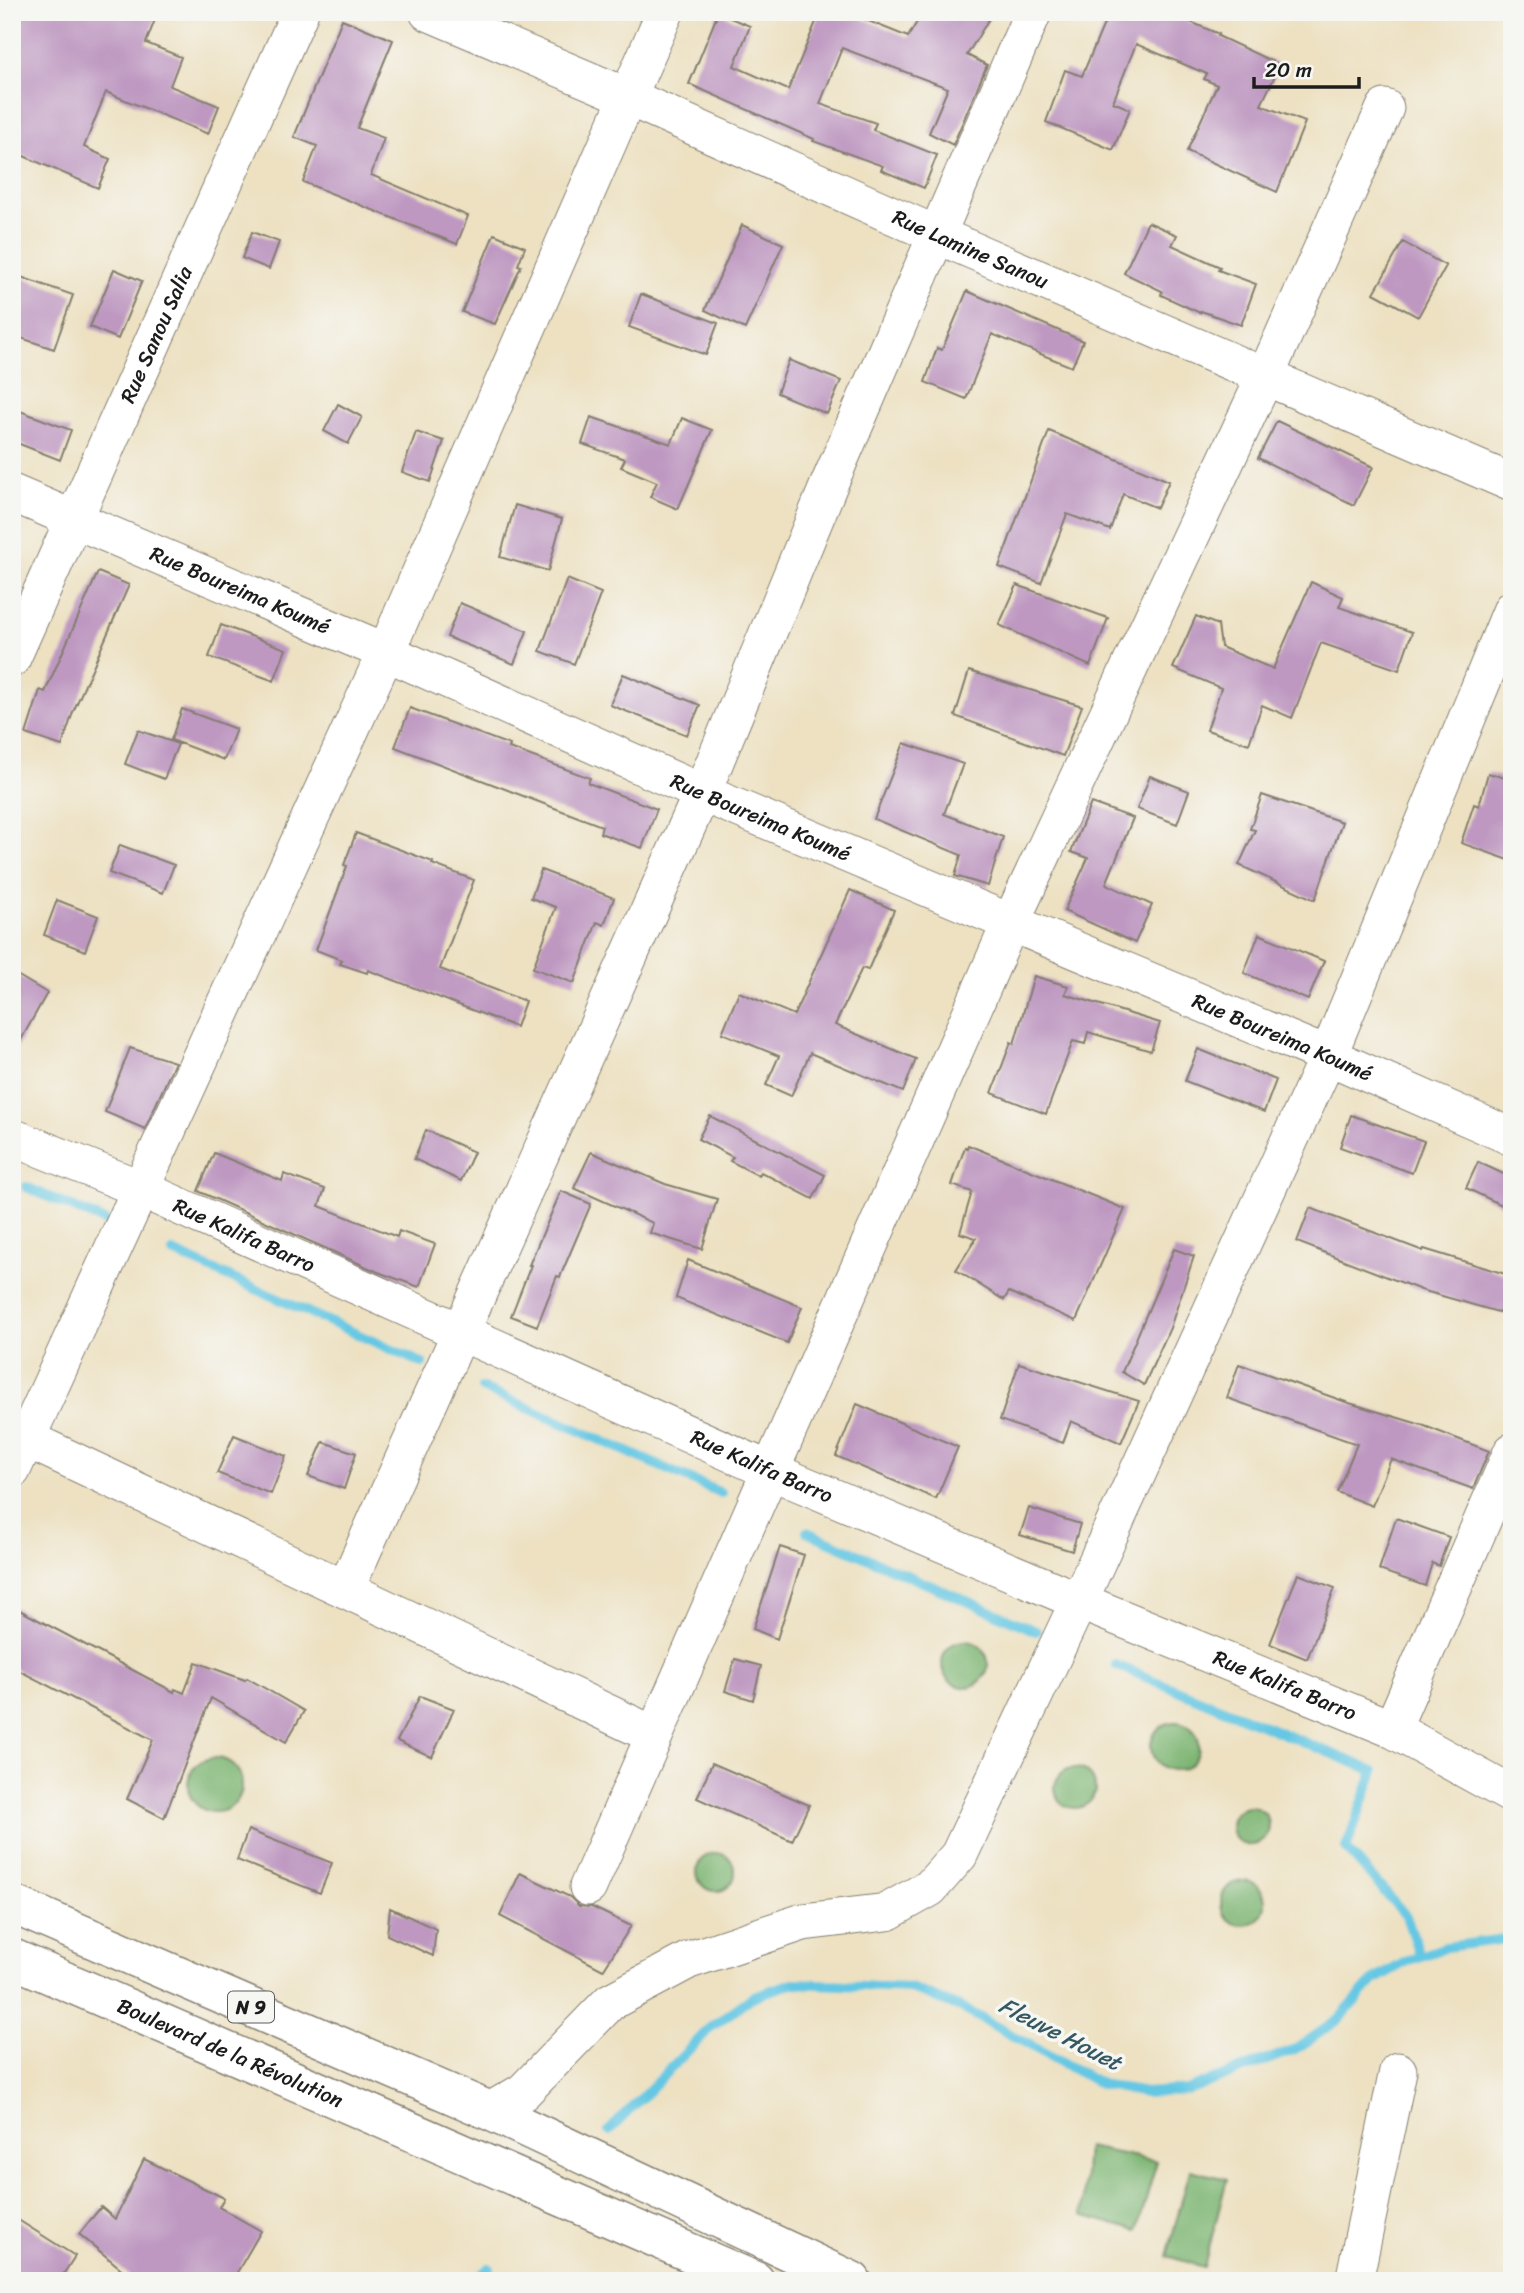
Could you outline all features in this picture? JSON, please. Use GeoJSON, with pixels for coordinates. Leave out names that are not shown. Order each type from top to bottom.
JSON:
{"type":"FeatureCollection","features":[{"type":"Feature","properties":{"kind":"main road","name":"N 9"},"geometry":{"type":"LineString","coordinates":[[12,1904],[490,2111],[852,2281]]}},
{"type":"Feature","properties":{"kind":"main road","name":"Boulevard de la Révolution"},"geometry":{"type":"LineString","coordinates":[[12,1958],[755,2281]]}},
{"type":"Feature","properties":{"kind":"street","name":"Rue Sanou Salia"},"geometry":{"type":"LineString","coordinates":[[12,658],[300,12]]}},
{"type":"Feature","properties":{"kind":"street","name":"Rue Lamine Sanou"},"geometry":{"type":"LineString","coordinates":[[428,12],[1512,483]]}},
{"type":"Feature","properties":{"kind":"street"},"geometry":{"type":"LineString","coordinates":[[654,1735],[346,1588],[17,1446],[141,1189],[386,652],[665,12]]}},
{"type":"Feature","properties":{"kind":"street"},"geometry":{"type":"LineString","coordinates":[[346,1588],[702,793],[830,482],[1033,12]]}},
{"type":"Feature","properties":{"kind":"street"},"geometry":{"type":"LineString","coordinates":[[588,1887],[1010,924],[1265,376],[1385,108]]}},
{"type":"Feature","properties":{"kind":"street","name":"Rue Boureima Koumé"},"geometry":{"type":"LineString","coordinates":[[12,492],[386,652],[702,793],[1328,1056],[1512,1137]]}},
{"type":"Feature","properties":{"kind":"street"},"geometry":{"type":"LineString","coordinates":[[490,2111],[523,2092],[611,2002],[689,1960],[803,1923],[887,1912],[930,1888],[959,1855],[1079,1601],[1328,1056],[1512,609]]}},
{"type":"Feature","properties":{"kind":"street","name":"Rue Kalifa Barro"},"geometry":{"type":"LineString","coordinates":[[12,1137],[141,1189],[771,1471],[1392,1729],[1512,1795]]}},
{"type":"Feature","properties":{"kind":"street"},"geometry":{"type":"LineString","coordinates":[[1392,1729],[1512,1452]]}},
{"type":"Feature","properties":{"kind":"street"},"geometry":{"type":"LineString","coordinates":[[1354,2281],[1398,2071]]}},
{"type":"Feature","properties":{"kind":"green space"},"geometry":{"type":"Polygon","coordinates":[[[965,1641],[981,1648],[988,1664],[981,1680],[965,1687],[949,1680],[942,1664],[949,1648],[965,1641]]]}},
{"type":"Feature","properties":{"kind":"green space"},"geometry":{"type":"Polygon","coordinates":[[[1175,1722],[1192,1729],[1199,1746],[1192,1763],[1175,1770],[1158,1763],[1151,1746],[1158,1729],[1175,1722]]]}},
{"type":"Feature","properties":{"kind":"green space"},"geometry":{"type":"Polygon","coordinates":[[[220,1758],[230,1762],[238,1770],[242,1785],[238,1800],[230,1808],[210,1812],[200,1808],[192,1800],[188,1780],[192,1770],[200,1762],[220,1758]]]}},
{"type":"Feature","properties":{"kind":"green space"},"geometry":{"type":"Polygon","coordinates":[[[1075,1768],[1089,1774],[1095,1788],[1089,1802],[1075,1808],[1061,1802],[1055,1788],[1061,1774],[1075,1768]]]}},
{"type":"Feature","properties":{"kind":"green space"},"geometry":{"type":"Polygon","coordinates":[[[1250,1807],[1264,1812],[1269,1826],[1264,1840],[1250,1845],[1236,1840],[1231,1826],[1236,1812],[1250,1807]]]}},
{"type":"Feature","properties":{"kind":"green space"},"geometry":{"type":"Polygon","coordinates":[[[716,1853],[729,1859],[735,1872],[729,1885],[716,1891],[703,1885],[697,1872],[703,1859],[716,1853]]]}},
{"type":"Feature","properties":{"kind":"green space"},"geometry":{"type":"Polygon","coordinates":[[[1243,1881],[1258,1888],[1265,1903],[1258,1918],[1243,1925],[1228,1918],[1221,1903],[1228,1888],[1243,1881]]]}},
{"type":"Feature","properties":{"kind":"green space"},"geometry":{"type":"Polygon","coordinates":[[[1087,2147],[1157,2161],[1137,2231],[1082,2215],[1087,2147]]]}},
{"type":"Feature","properties":{"kind":"green space"},"geometry":{"type":"Polygon","coordinates":[[[1190,2170],[1227,2179],[1204,2267],[1167,2256],[1190,2170]]]}},
{"type":"Feature","properties":{"kind":"building"},"geometry":{"type":"Polygon","coordinates":[[[12,12],[158,12],[146,43],[181,57],[170,86],[219,106],[208,134],[106,92],[84,147],[110,159],[98,188],[12,151],[12,12]]]}},
{"type":"Feature","properties":{"kind":"building"},"geometry":{"type":"Polygon","coordinates":[[[820,12],[846,12],[908,37],[923,12],[993,12],[967,55],[987,65],[953,145],[929,133],[948,88],[842,48],[820,104],[876,123],[873,130],[937,155],[924,188],[881,170],[883,166],[813,141],[814,139],[689,84],[718,13],[750,26],[734,66],[788,90],[820,12]]]}},
{"type":"Feature","properties":{"kind":"building"},"geometry":{"type":"Polygon","coordinates":[[[1109,12],[1167,12],[1219,34],[1218,36],[1280,65],[1261,105],[1305,122],[1277,192],[1187,151],[1217,85],[1204,79],[1207,74],[1136,44],[1113,102],[1130,109],[1113,150],[1046,122],[1065,70],[1082,76],[1109,12]]]}},
{"type":"Feature","properties":{"kind":"building"},"geometry":{"type":"Polygon","coordinates":[[[342,19],[393,40],[357,128],[384,138],[371,175],[468,216],[457,244],[303,182],[317,146],[294,137],[342,19]]]}},
{"type":"Feature","properties":{"kind":"building"},"geometry":{"type":"Polygon","coordinates":[[[1148,222],[1177,235],[1172,245],[1220,267],[1218,270],[1256,284],[1241,325],[1201,311],[1200,313],[1161,295],[1162,291],[1124,273],[1148,222]]]}},
{"type":"Feature","properties":{"kind":"building"},"geometry":{"type":"Polygon","coordinates":[[[742,225],[783,244],[745,329],[705,310],[742,225]]]}},
{"type":"Feature","properties":{"kind":"building"},"geometry":{"type":"Polygon","coordinates":[[[252,232],[279,242],[269,269],[242,258],[252,232]]]}},
{"type":"Feature","properties":{"kind":"building"},"geometry":{"type":"Polygon","coordinates":[[[494,234],[525,247],[518,265],[521,266],[495,324],[462,312],[494,234]]]}},
{"type":"Feature","properties":{"kind":"building"},"geometry":{"type":"Polygon","coordinates":[[[1403,242],[1446,266],[1418,317],[1374,293],[1403,242]]]}},
{"type":"Feature","properties":{"kind":"building"},"geometry":{"type":"Polygon","coordinates":[[[114,269],[142,281],[118,339],[90,327],[114,269]]]}},
{"type":"Feature","properties":{"kind":"building"},"geometry":{"type":"Polygon","coordinates":[[[12,274],[73,295],[54,349],[12,335],[12,274]]]}},
{"type":"Feature","properties":{"kind":"building"},"geometry":{"type":"Polygon","coordinates":[[[967,291],[1083,341],[1072,367],[992,334],[966,399],[925,382],[937,348],[942,350],[967,291]]]}},
{"type":"Feature","properties":{"kind":"building"},"geometry":{"type":"Polygon","coordinates":[[[641,294],[718,323],[706,355],[629,327],[641,294]]]}},
{"type":"Feature","properties":{"kind":"building"},"geometry":{"type":"Polygon","coordinates":[[[789,360],[841,381],[827,414],[777,393],[789,360]]]}},
{"type":"Feature","properties":{"kind":"building"},"geometry":{"type":"Polygon","coordinates":[[[338,404],[362,417],[348,444],[324,431],[338,404]]]}},
{"type":"Feature","properties":{"kind":"building"},"geometry":{"type":"Polygon","coordinates":[[[12,408],[71,430],[60,460],[12,441],[12,408]]]}},
{"type":"Feature","properties":{"kind":"building"},"geometry":{"type":"Polygon","coordinates":[[[591,417],[671,444],[682,418],[712,430],[678,509],[650,497],[657,482],[621,467],[625,459],[582,444],[591,417]]]}},
{"type":"Feature","properties":{"kind":"building"},"geometry":{"type":"Polygon","coordinates":[[[1277,421],[1373,467],[1354,505],[1258,458],[1277,421]]]}},
{"type":"Feature","properties":{"kind":"building"},"geometry":{"type":"Polygon","coordinates":[[[1049,431],[1169,481],[1157,508],[1123,494],[1110,530],[1067,514],[1041,583],[999,567],[1049,431]]]}},
{"type":"Feature","properties":{"kind":"building"},"geometry":{"type":"Polygon","coordinates":[[[416,432],[444,441],[430,482],[402,472],[416,432]]]}},
{"type":"Feature","properties":{"kind":"building"},"geometry":{"type":"Polygon","coordinates":[[[515,505],[562,519],[548,571],[500,557],[515,505]]]}},
{"type":"Feature","properties":{"kind":"building"},"geometry":{"type":"Polygon","coordinates":[[[98,572],[129,585],[73,712],[62,746],[26,734],[40,690],[45,692],[98,572]]]}},
{"type":"Feature","properties":{"kind":"building"},"geometry":{"type":"Polygon","coordinates":[[[567,579],[601,593],[574,664],[540,651],[567,579]]]}},
{"type":"Feature","properties":{"kind":"building"},"geometry":{"type":"Polygon","coordinates":[[[1311,582],[1343,597],[1339,607],[1412,632],[1399,670],[1321,643],[1292,718],[1262,705],[1249,744],[1207,730],[1221,688],[1173,668],[1196,616],[1218,625],[1221,647],[1273,669],[1311,582]]]}},
{"type":"Feature","properties":{"kind":"building"},"geometry":{"type":"Polygon","coordinates":[[[1017,585],[1108,618],[1090,666],[999,625],[1017,585]]]}},
{"type":"Feature","properties":{"kind":"building"},"geometry":{"type":"Polygon","coordinates":[[[460,603],[527,631],[514,664],[447,637],[460,603]]]}},
{"type":"Feature","properties":{"kind":"building"},"geometry":{"type":"Polygon","coordinates":[[[221,625],[286,649],[274,681],[209,657],[221,625]]]}},
{"type":"Feature","properties":{"kind":"building"},"geometry":{"type":"Polygon","coordinates":[[[969,671],[1082,706],[1063,756],[955,716],[969,671]]]}},
{"type":"Feature","properties":{"kind":"building"},"geometry":{"type":"Polygon","coordinates":[[[623,674],[700,705],[687,735],[610,705],[623,674]]]}},
{"type":"Feature","properties":{"kind":"building"},"geometry":{"type":"Polygon","coordinates":[[[410,708],[510,745],[509,748],[590,778],[588,783],[657,809],[642,848],[600,833],[602,826],[395,747],[410,708]]]}},
{"type":"Feature","properties":{"kind":"building"},"geometry":{"type":"Polygon","coordinates":[[[182,709],[236,729],[224,760],[171,740],[182,709]]]}},
{"type":"Feature","properties":{"kind":"building"},"geometry":{"type":"Polygon","coordinates":[[[138,730],[178,744],[164,779],[125,764],[138,730]]]}},
{"type":"Feature","properties":{"kind":"building"},"geometry":{"type":"Polygon","coordinates":[[[904,743],[963,764],[944,814],[1003,837],[988,886],[955,876],[961,855],[874,819],[904,743]]]}},
{"type":"Feature","properties":{"kind":"building"},"geometry":{"type":"Polygon","coordinates":[[[1488,773],[1512,780],[1512,861],[1461,843],[1474,804],[1479,806],[1488,773]]]}},
{"type":"Feature","properties":{"kind":"building"},"geometry":{"type":"Polygon","coordinates":[[[1150,776],[1189,791],[1177,824],[1137,809],[1150,776]]]}},
{"type":"Feature","properties":{"kind":"building"},"geometry":{"type":"Polygon","coordinates":[[[1262,795],[1342,822],[1315,900],[1239,865],[1255,830],[1250,829],[1262,795]]]}},
{"type":"Feature","properties":{"kind":"building"},"geometry":{"type":"Polygon","coordinates":[[[1091,803],[1133,818],[1106,884],[1152,905],[1135,943],[1064,911],[1088,858],[1071,852],[1091,803]]]}},
{"type":"Feature","properties":{"kind":"building"},"geometry":{"type":"Polygon","coordinates":[[[356,833],[474,880],[440,969],[525,1001],[516,1027],[368,970],[367,973],[340,964],[342,960],[316,950],[347,866],[344,865],[356,833]]]}},
{"type":"Feature","properties":{"kind":"building"},"geometry":{"type":"Polygon","coordinates":[[[120,845],[174,865],[163,893],[109,873],[120,845]]]}},
{"type":"Feature","properties":{"kind":"building"},"geometry":{"type":"Polygon","coordinates":[[[541,870],[614,898],[604,925],[597,922],[574,983],[533,968],[556,907],[531,898],[541,870]]]}},
{"type":"Feature","properties":{"kind":"building"},"geometry":{"type":"Polygon","coordinates":[[[850,890],[894,910],[868,970],[862,968],[835,1025],[916,1059],[903,1092],[810,1053],[791,1096],[766,1085],[779,1056],[722,1033],[739,992],[794,1015],[850,890]]]}},
{"type":"Feature","properties":{"kind":"building"},"geometry":{"type":"Polygon","coordinates":[[[57,900],[98,916],[85,951],[44,935],[57,900]]]}},
{"type":"Feature","properties":{"kind":"building"},"geometry":{"type":"Polygon","coordinates":[[[1259,934],[1324,961],[1308,1000],[1244,973],[1259,934]]]}},
{"type":"Feature","properties":{"kind":"building"},"geometry":{"type":"Polygon","coordinates":[[[12,972],[47,993],[12,1056],[12,972]]]}},
{"type":"Feature","properties":{"kind":"building"},"geometry":{"type":"Polygon","coordinates":[[[1034,976],[1068,986],[1065,994],[1160,1023],[1151,1051],[1088,1032],[1085,1044],[1073,1041],[1046,1114],[992,1093],[1011,1042],[1014,1044],[1034,976]]]}},
{"type":"Feature","properties":{"kind":"building"},"geometry":{"type":"Polygon","coordinates":[[[130,1048],[175,1062],[145,1129],[105,1112],[130,1048]]]}},
{"type":"Feature","properties":{"kind":"building"},"geometry":{"type":"Polygon","coordinates":[[[1198,1049],[1276,1080],[1264,1112],[1185,1081],[1198,1049]]]}},
{"type":"Feature","properties":{"kind":"building"},"geometry":{"type":"Polygon","coordinates":[[[1351,1115],[1424,1141],[1412,1173],[1340,1147],[1351,1115]]]}},
{"type":"Feature","properties":{"kind":"building"},"geometry":{"type":"Polygon","coordinates":[[[710,1116],[825,1175],[813,1199],[761,1172],[759,1176],[730,1161],[733,1157],[698,1139],[710,1116]]]}},
{"type":"Feature","properties":{"kind":"building"},"geometry":{"type":"Polygon","coordinates":[[[426,1130],[474,1152],[461,1181],[414,1159],[426,1130]]]}},
{"type":"Feature","properties":{"kind":"building"},"geometry":{"type":"Polygon","coordinates":[[[968,1145],[1125,1209],[1076,1321],[1009,1292],[1004,1300],[956,1270],[976,1238],[960,1233],[972,1192],[952,1185],[968,1145]]]}},
{"type":"Feature","properties":{"kind":"building"},"geometry":{"type":"Polygon","coordinates":[[[591,1152],[665,1184],[717,1199],[702,1249],[650,1233],[653,1223],[574,1188],[591,1152]]]}},
{"type":"Feature","properties":{"kind":"building"},"geometry":{"type":"Polygon","coordinates":[[[214,1153],[282,1181],[284,1174],[325,1189],[319,1206],[397,1237],[399,1231],[435,1244],[419,1287],[378,1272],[198,1191],[214,1153]]]}},
{"type":"Feature","properties":{"kind":"building"},"geometry":{"type":"Polygon","coordinates":[[[1478,1162],[1512,1178],[1512,1210],[1466,1188],[1478,1162]]]}},
{"type":"Feature","properties":{"kind":"building"},"geometry":{"type":"Polygon","coordinates":[[[561,1191],[591,1204],[537,1326],[511,1316],[529,1265],[561,1191]]]}},
{"type":"Feature","properties":{"kind":"building"},"geometry":{"type":"Polygon","coordinates":[[[1310,1208],[1423,1251],[1424,1249],[1512,1276],[1512,1316],[1421,1290],[1297,1242],[1310,1208]]]}},
{"type":"Feature","properties":{"kind":"building"},"geometry":{"type":"Polygon","coordinates":[[[1174,1249],[1194,1256],[1170,1328],[1144,1385],[1122,1372],[1174,1249]]]}},
{"type":"Feature","properties":{"kind":"building"},"geometry":{"type":"Polygon","coordinates":[[[688,1260],[802,1307],[787,1343],[676,1298],[688,1260]]]}},
{"type":"Feature","properties":{"kind":"building"},"geometry":{"type":"Polygon","coordinates":[[[1019,1363],[1139,1401],[1121,1443],[1071,1421],[1063,1443],[1000,1420],[1019,1363]]]}},
{"type":"Feature","properties":{"kind":"building"},"geometry":{"type":"Polygon","coordinates":[[[1239,1364],[1346,1402],[1422,1425],[1489,1451],[1473,1489],[1391,1459],[1372,1506],[1337,1492],[1357,1444],[1227,1398],[1239,1364]]]}},
{"type":"Feature","properties":{"kind":"building"},"geometry":{"type":"Polygon","coordinates":[[[857,1404],[958,1447],[936,1499],[836,1456],[857,1404]]]}},
{"type":"Feature","properties":{"kind":"building"},"geometry":{"type":"Polygon","coordinates":[[[234,1435],[286,1456],[271,1494],[217,1473],[234,1435]]]}},
{"type":"Feature","properties":{"kind":"building"},"geometry":{"type":"Polygon","coordinates":[[[323,1442],[356,1453],[344,1489],[308,1476],[323,1442]]]}},
{"type":"Feature","properties":{"kind":"building"},"geometry":{"type":"Polygon","coordinates":[[[1029,1508],[1080,1524],[1072,1551],[1020,1535],[1029,1508]]]}},
{"type":"Feature","properties":{"kind":"building"},"geometry":{"type":"Polygon","coordinates":[[[1396,1518],[1449,1537],[1439,1566],[1432,1563],[1425,1586],[1379,1570],[1396,1518]]]}},
{"type":"Feature","properties":{"kind":"building"},"geometry":{"type":"Polygon","coordinates":[[[780,1547],[804,1555],[777,1639],[753,1629],[780,1547]]]}},
{"type":"Feature","properties":{"kind":"building"},"geometry":{"type":"Polygon","coordinates":[[[1298,1574],[1335,1588],[1307,1659],[1270,1644],[1298,1574]]]}},
{"type":"Feature","properties":{"kind":"building"},"geometry":{"type":"Polygon","coordinates":[[[12,1606],[174,1692],[175,1689],[184,1693],[196,1662],[245,1680],[247,1678],[304,1711],[286,1742],[211,1698],[164,1818],[127,1799],[153,1740],[12,1667],[12,1606]]]}},
{"type":"Feature","properties":{"kind":"building"},"geometry":{"type":"Polygon","coordinates":[[[735,1659],[761,1666],[753,1700],[725,1691],[735,1659]]]}},
{"type":"Feature","properties":{"kind":"building"},"geometry":{"type":"Polygon","coordinates":[[[420,1696],[454,1709],[432,1757],[397,1741],[420,1696]]]}},
{"type":"Feature","properties":{"kind":"building"},"geometry":{"type":"Polygon","coordinates":[[[712,1763],[809,1805],[792,1841],[697,1798],[712,1763]]]}},
{"type":"Feature","properties":{"kind":"building"},"geometry":{"type":"Polygon","coordinates":[[[248,1830],[332,1863],[320,1893],[237,1860],[248,1830]]]}},
{"type":"Feature","properties":{"kind":"building"},"geometry":{"type":"Polygon","coordinates":[[[520,1873],[570,1897],[579,1906],[592,1907],[631,1926],[603,1970],[500,1916],[520,1873]]]}},
{"type":"Feature","properties":{"kind":"building"},"geometry":{"type":"Polygon","coordinates":[[[390,1908],[436,1929],[433,1956],[387,1935],[390,1908]]]}},
{"type":"Feature","properties":{"kind":"building"},"geometry":{"type":"Polygon","coordinates":[[[144,2159],[224,2198],[219,2207],[261,2231],[232,2281],[136,2281],[79,2234],[101,2207],[115,2219],[144,2159]]]}},
{"type":"Feature","properties":{"kind":"building"},"geometry":{"type":"Polygon","coordinates":[[[12,2216],[75,2256],[59,2281],[27,2281],[12,2272],[12,2216]]]}},
{"type":"Feature","properties":{"kind":"waterway"},"geometry":{"type":"LineString","coordinates":[[26,1187],[113,1225]]}},
{"type":"Feature","properties":{"kind":"waterway"},"geometry":{"type":"LineString","coordinates":[[173,1252],[422,1363]]}},
{"type":"Feature","properties":{"kind":"waterway"},"geometry":{"type":"LineString","coordinates":[[482,1388],[721,1493]]}},
{"type":"Feature","properties":{"kind":"waterway"},"geometry":{"type":"LineString","coordinates":[[807,1532],[1036,1631]]}},
{"type":"Feature","properties":{"kind":"waterway"},"geometry":{"type":"LineString","coordinates":[[1116,1665],[1374,1771],[1346,1848],[1406,1916],[1420,1956]]}},
{"type":"Feature","properties":{"kind":"waterway","name":"Fleuve Houet"},"geometry":{"type":"LineString","coordinates":[[609,2131],[711,2027],[754,1996],[793,1983],[910,1988],[964,2009],[1101,2084],[1145,2093],[1187,2090],[1296,2049],[1338,2020],[1374,1980],[1409,1960],[1446,1947],[1512,1938]]}},
{"type":"Feature","properties":{"kind":"waterway","name":"Fleuve Houet"},"geometry":{"type":"LineString","coordinates":[[475,2281],[489,2268]]}}]}
